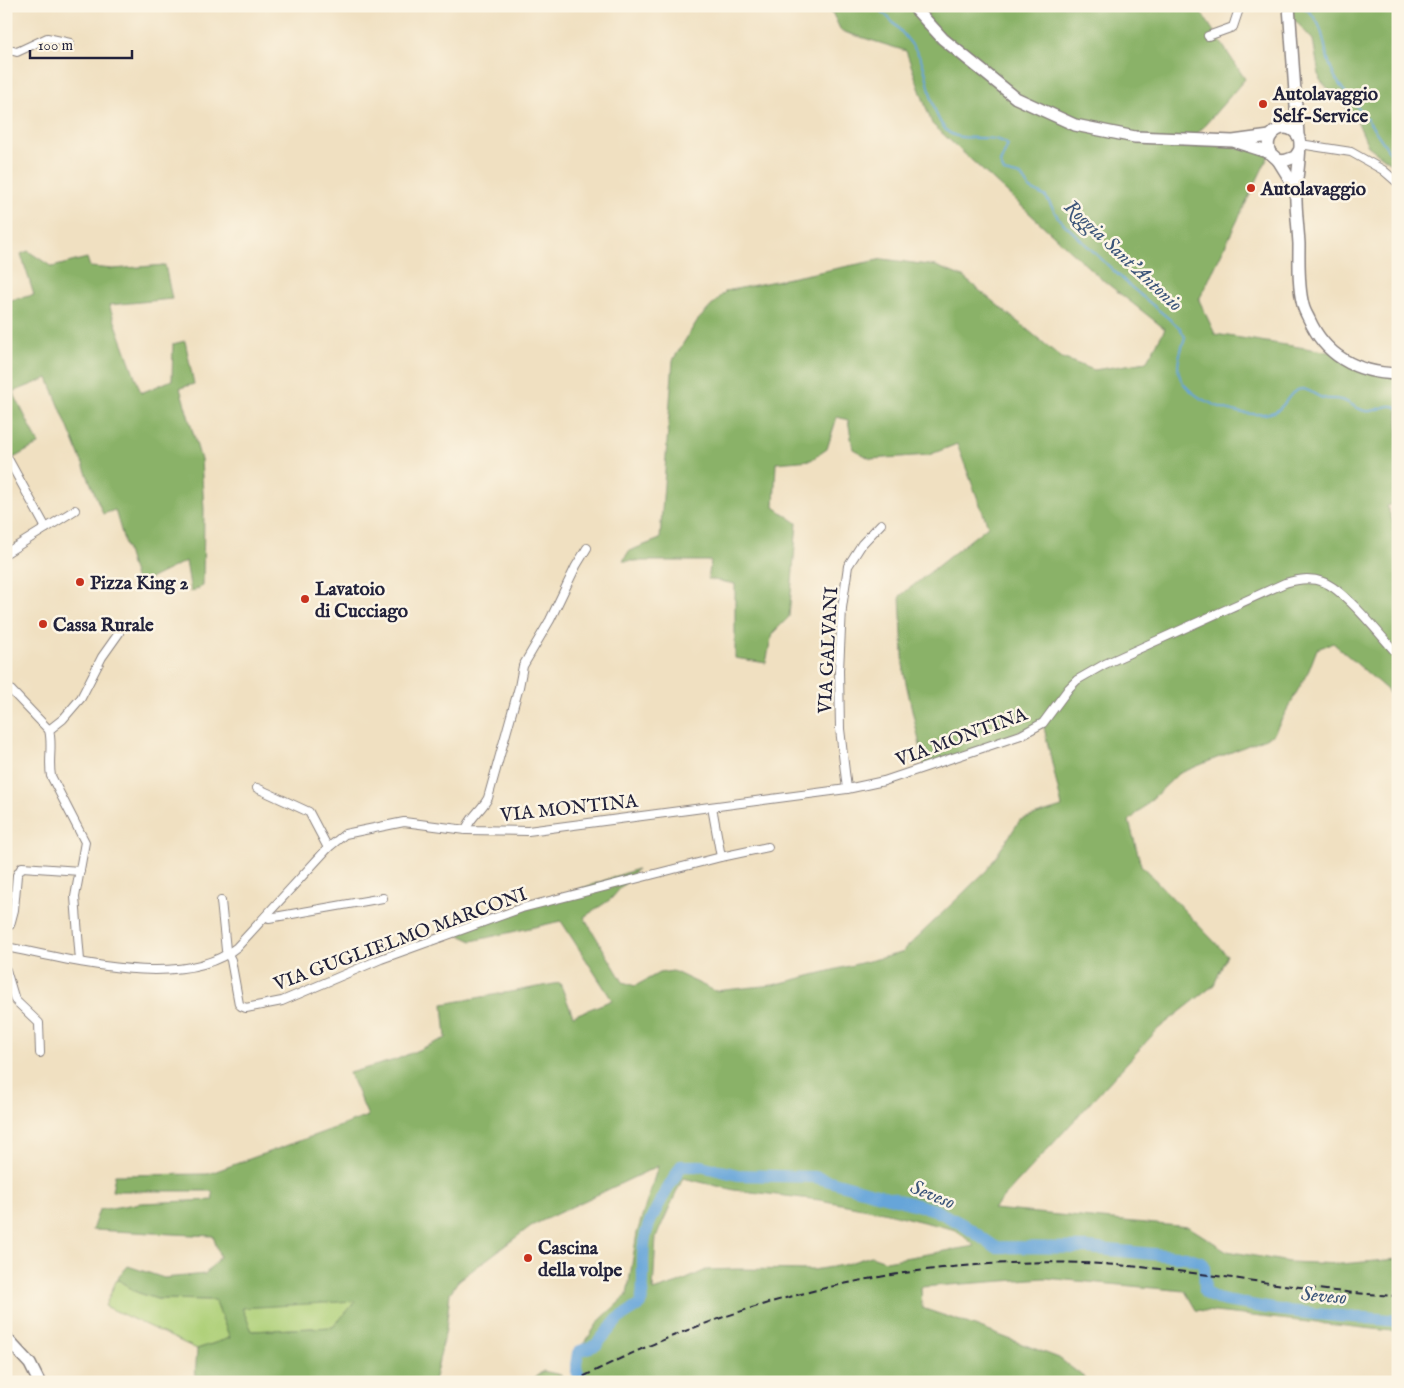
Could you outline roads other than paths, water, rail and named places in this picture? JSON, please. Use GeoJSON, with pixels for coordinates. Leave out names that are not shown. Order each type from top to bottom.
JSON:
{"type":"FeatureCollection","features":[{"type":"Feature","properties":{"kind":"main road"},"geometry":{"type":"LineString","coordinates":[[913,6],[943,40],[1016,98],[1075,125],[1135,138],[1233,141],[1270,136]]}},
{"type":"Feature","properties":{"kind":"main road"},"geometry":{"type":"LineString","coordinates":[[1289,6],[1299,143],[1296,189],[1303,306],[1315,331],[1331,352],[1353,365],[1379,374],[1398,374]]}},
{"type":"Feature","properties":{"kind":"main road"},"geometry":{"type":"LineString","coordinates":[[1281,128],[1295,105]]}},
{"type":"Feature","properties":{"kind":"main road"},"geometry":{"type":"LineString","coordinates":[[1233,141],[1274,156],[1288,160],[1295,157],[1299,143],[1290,129],[1281,128],[1276,130],[1270,136],[1268,142],[1274,156],[1296,189]]}},
{"type":"Feature","properties":{"kind":"main road"},"geometry":{"type":"LineString","coordinates":[[6,1338],[30,1364],[40,1382]]}},
{"type":"Feature","properties":{"kind":"street"},"geometry":{"type":"LineString","coordinates":[[1208,36],[1233,27],[1240,6]]}},
{"type":"Feature","properties":{"kind":"street"},"geometry":{"type":"LineString","coordinates":[[6,49],[17,52],[47,38],[70,43]]}},
{"type":"Feature","properties":{"kind":"street"},"geometry":{"type":"LineString","coordinates":[[1299,143],[1352,152],[1383,170],[1398,183]]}},
{"type":"Feature","properties":{"kind":"street"},"geometry":{"type":"LineString","coordinates":[[7,456],[46,528]]}},
{"type":"Feature","properties":{"kind":"street"},"geometry":{"type":"LineString","coordinates":[[6,553],[75,510]]}},
{"type":"Feature","properties":{"kind":"street","name":"VIA GALVANI"},"geometry":{"type":"LineString","coordinates":[[847,789],[840,729],[839,670],[842,608],[848,566],[862,544],[881,524]]}},
{"type":"Feature","properties":{"kind":"street"},"geometry":{"type":"LineString","coordinates":[[466,830],[470,821],[484,806],[488,798],[519,687],[523,666],[550,620],[576,566],[587,548]]}},
{"type":"Feature","properties":{"kind":"street","name":"VIA MONTINA"},"geometry":{"type":"LineString","coordinates":[[228,954],[266,916],[328,848],[345,834],[404,822],[466,830],[528,831],[847,789],[884,781],[1021,735],[1043,723],[1069,688],[1078,680],[1105,664],[1285,583],[1308,579],[1330,584],[1398,655]]}},
{"type":"Feature","properties":{"kind":"street"},"geometry":{"type":"LineString","coordinates":[[49,730],[63,719],[81,698],[102,656],[119,633]]}},
{"type":"Feature","properties":{"kind":"street"},"geometry":{"type":"LineString","coordinates":[[6,685],[49,730],[51,738],[49,765],[51,776],[85,842],[75,898],[80,961]]}},
{"type":"Feature","properties":{"kind":"street"},"geometry":{"type":"LineString","coordinates":[[257,788],[309,812],[328,848]]}},
{"type":"Feature","properties":{"kind":"street"},"geometry":{"type":"LineString","coordinates":[[712,807],[721,857]]}},
{"type":"Feature","properties":{"kind":"street","name":"VIA GUGLIELMO MARCONI"},"geometry":{"type":"LineString","coordinates":[[228,954],[241,1006],[246,1008],[282,1001],[381,959],[522,908],[721,857],[768,848]]}},
{"type":"Feature","properties":{"kind":"street"},"geometry":{"type":"LineString","coordinates":[[6,927],[10,925],[14,910],[17,875],[22,867],[80,871]]}},
{"type":"Feature","properties":{"kind":"street"},"geometry":{"type":"LineString","coordinates":[[266,916],[269,918],[383,898]]}},
{"type":"Feature","properties":{"kind":"street"},"geometry":{"type":"LineString","coordinates":[[6,947],[114,967],[168,971],[212,962],[228,954],[221,901]]}},
{"type":"Feature","properties":{"kind":"street"},"geometry":{"type":"LineString","coordinates":[[6,970],[15,1000],[39,1023],[40,1053]]}},
{"type":"Feature","properties":{"kind":"waterway","name":"Roggia Sant'Antonio"},"geometry":{"type":"LineString","coordinates":[[876,6],[902,32],[919,55],[937,115],[946,130],[959,137],[994,139],[1008,145],[1000,163],[1004,172],[1021,176],[1029,188],[1046,197],[1059,219],[1130,286],[1180,328],[1185,337],[1178,369],[1184,384],[1193,393],[1219,407],[1249,414],[1274,412],[1281,407],[1293,392],[1302,389],[1323,398],[1339,399],[1366,411],[1386,406],[1398,408]]}},
{"type":"Feature","properties":{"kind":"waterway"},"geometry":{"type":"LineString","coordinates":[[1302,6],[1316,19],[1320,26],[1328,59],[1338,82],[1370,123],[1393,157],[1398,159]]}},
{"type":"Feature","properties":{"kind":"waterway","name":"Seveso"},"geometry":{"type":"LineString","coordinates":[[584,1382],[577,1372],[578,1353],[596,1345],[618,1319],[641,1304],[645,1236],[651,1219],[681,1166],[701,1166],[738,1175],[815,1177],[935,1210],[962,1224],[995,1247],[1087,1248],[1186,1257],[1201,1262],[1204,1267],[1205,1292],[1219,1299],[1283,1310],[1398,1321]]}},
{"type":"Feature","properties":{"kind":"railway"},"geometry":{"type":"LineString","coordinates":[[573,1382],[635,1352],[698,1326],[763,1304],[830,1287],[897,1274],[965,1266],[1033,1262],[1102,1264],[1176,1271],[1323,1290],[1398,1296]]}},
{"type":"Feature","properties":{"kind":"place","name":"Autolavaggio Self-Service"},"geometry":{"type":"Point","coordinates":[1263,104]}},
{"type":"Feature","properties":{"kind":"place","name":"Autolavaggio"},"geometry":{"type":"Point","coordinates":[1251,188]}},
{"type":"Feature","properties":{"kind":"place","name":"Pizza King 2"},"geometry":{"type":"Point","coordinates":[80,582]}},
{"type":"Feature","properties":{"kind":"place","name":"Lavatoio di Cucciago"},"geometry":{"type":"Point","coordinates":[305,599]}},
{"type":"Feature","properties":{"kind":"place","name":"Cassa Rurale"},"geometry":{"type":"Point","coordinates":[43,624]}},
{"type":"Feature","properties":{"kind":"place","name":"Cascina della volpe"},"geometry":{"type":"Point","coordinates":[528,1258]}}]}
